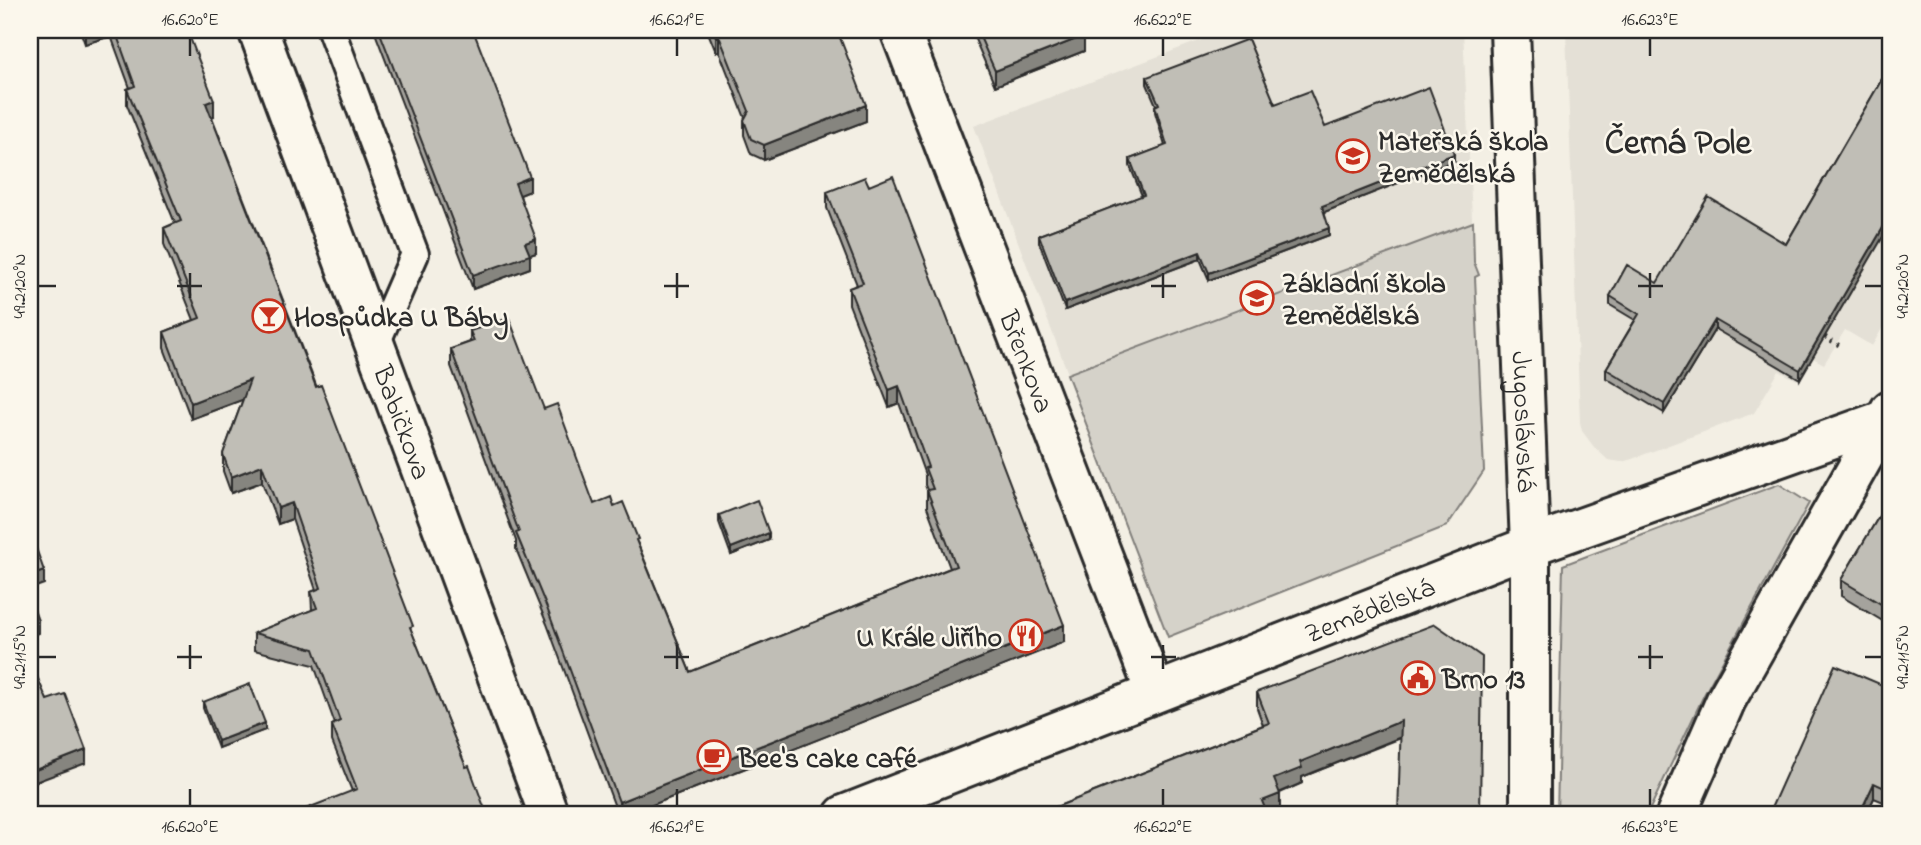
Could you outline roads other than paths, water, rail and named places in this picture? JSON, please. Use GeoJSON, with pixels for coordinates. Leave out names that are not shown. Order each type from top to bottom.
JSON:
{"type":"FeatureCollection","features":[{"type":"Feature","properties":{"kind":"street","name":"Babičkova"},"geometry":{"type":"LineString","coordinates":[[258,30],[549,815]]}},
{"type":"Feature","properties":{"kind":"street","name":"Břenkova"},"geometry":{"type":"LineString","coordinates":[[900,30],[1155,692]]}},
{"type":"Feature","properties":{"kind":"street","name":"Jugoslávská"},"geometry":{"type":"LineString","coordinates":[[1510,30],[1530,546],[1530,815]]}},
{"type":"Feature","properties":{"kind":"street","name":"Zemědělská"},"geometry":{"type":"LineString","coordinates":[[844,815],[1530,546],[1888,414]]}},
{"type":"Feature","properties":{"kind":"street"},"geometry":{"type":"LineString","coordinates":[[1676,815],[1726,700],[1888,414]]}},
{"type":"Feature","properties":{"kind":"lane"},"geometry":{"type":"LineString","coordinates":[[331,30],[415,254],[375,346]]}},
{"type":"Feature","properties":{"kind":"place","name":"Mateřská škola Zemědělská"},"geometry":{"type":"Point","coordinates":[1353,156]}},
{"type":"Feature","properties":{"kind":"place","name":"Základní škola Zemědělská"},"geometry":{"type":"Point","coordinates":[1257,298]}},
{"type":"Feature","properties":{"kind":"place","name":"Hospůdka U Báby"},"geometry":{"type":"Point","coordinates":[269,316]}},
{"type":"Feature","properties":{"kind":"place","name":"U Krále Jiřího"},"geometry":{"type":"Point","coordinates":[1026,636]}},
{"type":"Feature","properties":{"kind":"place","name":"Brno 13"},"geometry":{"type":"Point","coordinates":[1418,678]}},
{"type":"Feature","properties":{"kind":"place","name":"Bee's cake café"},"geometry":{"type":"Point","coordinates":[714,757]}},
{"type":"Feature","properties":{"kind":"district","name":"Černá Pole"},"geometry":{"type":"Point","coordinates":[1678,141]}}]}
